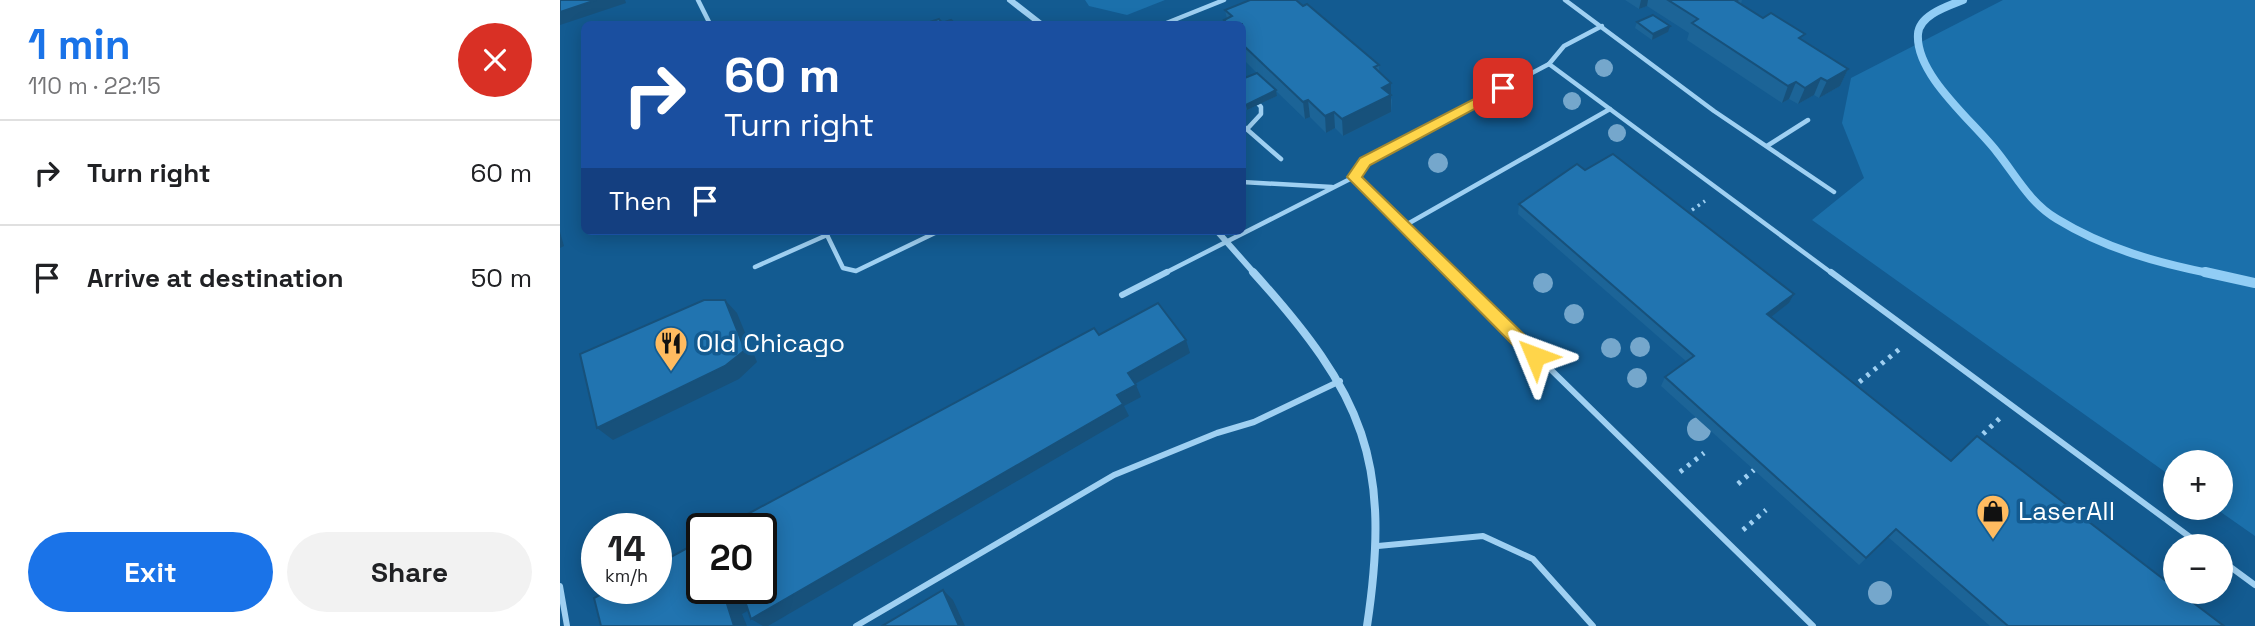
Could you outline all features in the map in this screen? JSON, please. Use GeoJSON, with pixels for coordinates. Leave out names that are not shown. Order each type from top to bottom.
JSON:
{"type":"FeatureCollection","features":[{"type":"Feature","properties":{"kind":"street"},"geometry":{"type":"LineString","coordinates":[[1010,0],[1037,21]]}},
{"type":"Feature","properties":{"kind":"street"},"geometry":{"type":"LineString","coordinates":[[1220,235],[1301,328],[1340,382],[1363,432],[1372,465],[1378,546],[1367,626]]}},
{"type":"Feature","properties":{"kind":"lane"},"geometry":{"type":"LineString","coordinates":[[698,0],[708,21]]}},
{"type":"Feature","properties":{"kind":"lane"},"geometry":{"type":"LineString","coordinates":[[1172,21],[1224,0]]}},
{"type":"Feature","properties":{"kind":"lane"},"geometry":{"type":"LineString","coordinates":[[1565,0],[1834,192]]}},
{"type":"Feature","properties":{"kind":"lane"},"geometry":{"type":"LineString","coordinates":[[1246,233],[1354,177],[1365,161],[1549,64],[1564,46],[1602,26]]}},
{"type":"Feature","properties":{"kind":"lane"},"geometry":{"type":"LineString","coordinates":[[1549,64],[2186,534]]}},
{"type":"Feature","properties":{"kind":"lane"},"geometry":{"type":"LineString","coordinates":[[1251,96],[1262,111],[1246,126],[1281,159]]}},
{"type":"Feature","properties":{"kind":"lane"},"geometry":{"type":"LineString","coordinates":[[1404,226],[1610,109]]}},
{"type":"Feature","properties":{"kind":"lane"},"geometry":{"type":"LineString","coordinates":[[1767,146],[1808,120]]}},
{"type":"Feature","properties":{"kind":"lane"},"geometry":{"type":"LineString","coordinates":[[1354,177],[1813,626]]}},
{"type":"Feature","properties":{"kind":"lane"},"geometry":{"type":"LineString","coordinates":[[1246,182],[1335,187]]}},
{"type":"Feature","properties":{"kind":"lane"},"geometry":{"type":"LineString","coordinates":[[755,267],[825,235]]}},
{"type":"Feature","properties":{"kind":"lane"},"geometry":{"type":"LineString","coordinates":[[830,235],[843,268],[856,271],[931,235]]}},
{"type":"Feature","properties":{"kind":"lane"},"geometry":{"type":"LineString","coordinates":[[1122,295],[1242,235]]}},
{"type":"Feature","properties":{"kind":"lane"},"geometry":{"type":"LineString","coordinates":[[856,626],[1114,475],[1217,433],[1254,422],[1340,382]]}},
{"type":"Feature","properties":{"kind":"lane"},"geometry":{"type":"LineString","coordinates":[[1378,546],[1483,536],[1533,559],[1593,626]]}},
{"type":"Feature","properties":{"kind":"lane"},"geometry":{"type":"LineString","coordinates":[[2233,569],[2255,585]]}},
{"type":"Feature","properties":{"kind":"lane"},"geometry":{"type":"LineString","coordinates":[[560,586],[568,626]]}},
{"type":"Feature","properties":{"kind":"path"},"geometry":{"type":"LineString","coordinates":[[1846,392],[1886,360]]}},
{"type":"Feature","properties":{"kind":"path"},"geometry":{"type":"LineString","coordinates":[[1666,483],[1704,453]]}},
{"type":"Feature","properties":{"kind":"path"},"geometry":{"type":"LineString","coordinates":[[1738,484],[1754,470]]}},
{"type":"Feature","properties":{"kind":"path"},"geometry":{"type":"LineString","coordinates":[[1728,542],[1766,510]]}},
{"type":"Feature","properties":{"kind":"shaded area"},"geometry":{"type":"Polygon","coordinates":[[[1085,0],[1165,0],[1127,15],[1089,6],[1085,0]]]}},
{"type":"Feature","properties":{"kind":"shaded area"},"geometry":{"type":"Polygon","coordinates":[[[2003,0],[2255,0],[2255,536],[2232,520],[2233,450],[2163,450],[2163,470],[1812,220],[1864,178],[1842,123],[1851,78],[2003,0]]]}},
{"type":"Feature","properties":{"kind":"building"},"geometry":{"type":"Polygon","coordinates":[[[560,0],[596,0],[560,12],[560,0]]]}},
{"type":"Feature","properties":{"kind":"building"},"geometry":{"type":"Polygon","coordinates":[[[1250,0],[1296,0],[1303,6],[1307,4],[1379,65],[1374,67],[1391,83],[1382,88],[1391,95],[1342,119],[1334,112],[1325,116],[1308,100],[1303,102],[1246,48],[1246,21],[1225,21],[1232,16],[1225,10],[1250,0]]]}},
{"type":"Feature","properties":{"kind":"building"},"geometry":{"type":"Polygon","coordinates":[[[1668,0],[1738,0],[1736,1],[1763,18],[1771,13],[1805,34],[1799,38],[1848,69],[1827,81],[1821,78],[1805,88],[1796,82],[1788,86],[1692,23],[1698,19],[1668,0]]]}},
{"type":"Feature","properties":{"kind":"building"},"geometry":{"type":"Polygon","coordinates":[[[1653,15],[1670,26],[1653,34],[1637,22],[1653,15]]]}},
{"type":"Feature","properties":{"kind":"building"},"geometry":{"type":"Polygon","coordinates":[[[1257,73],[1276,90],[1246,105],[1246,77],[1257,73]]]}},
{"type":"Feature","properties":{"kind":"building"},"geometry":{"type":"Polygon","coordinates":[[[1613,154],[1794,294],[1767,314],[1951,461],[1977,436],[2163,579],[2163,604],[2195,604],[2224,626],[2008,626],[1896,529],[1866,558],[1665,377],[1694,356],[1519,204],[1577,164],[1585,170],[1613,154]]]}},
{"type":"Feature","properties":{"kind":"building","name":"Old Chicago"},"geometry":{"type":"Polygon","coordinates":[[[704,300],[725,300],[745,350],[725,366],[597,428],[580,354],[704,300]]]}},
{"type":"Feature","properties":{"kind":"building"},"geometry":{"type":"Polygon","coordinates":[[[1158,303],[1186,340],[1128,373],[1136,385],[1117,395],[1123,404],[777,604],[777,513],[749,513],[1094,328],[1099,335],[1158,303]]]}},
{"type":"Feature","properties":{"kind":"building"},"geometry":{"type":"Polygon","coordinates":[[[686,549],[686,604],[727,604],[734,626],[601,626],[596,604],[672,604],[672,556],[686,549]]]}},
{"type":"Feature","properties":{"kind":"building"},"geometry":{"type":"Polygon","coordinates":[[[943,590],[959,626],[882,626],[943,590]]]}},
{"type":"Feature","properties":{"kind":"building"},"geometry":{"type":"Polygon","coordinates":[[[746,604],[777,604],[751,619],[746,604]]]}},
{"type":"Feature","properties":{"kind":"waterway"},"geometry":{"type":"LineString","coordinates":[[1963,0],[1935,12],[1923,22],[1918,34],[1920,50],[1926,66],[1948,97],[1997,152],[2031,197],[2057,219],[2094,239],[2152,260],[2213,274]]}},
{"type":"Feature","properties":{"kind":"waterway"},"geometry":{"type":"LineString","coordinates":[[2205,272],[2255,283]]}},
{"type":"Feature","properties":{"kind":"place","name":"Old Chicago"},"geometry":{"type":"Point","coordinates":[671,373]}},
{"type":"Feature","properties":{"kind":"place","name":"LaserAll"},"geometry":{"type":"Point","coordinates":[1993,541]}},
{"type":"Feature","properties":{"kind":"route"},"geometry":{"type":"LineString","coordinates":[[1503,88],[1365,161],[1354,177],[1535,356]]}}]}
